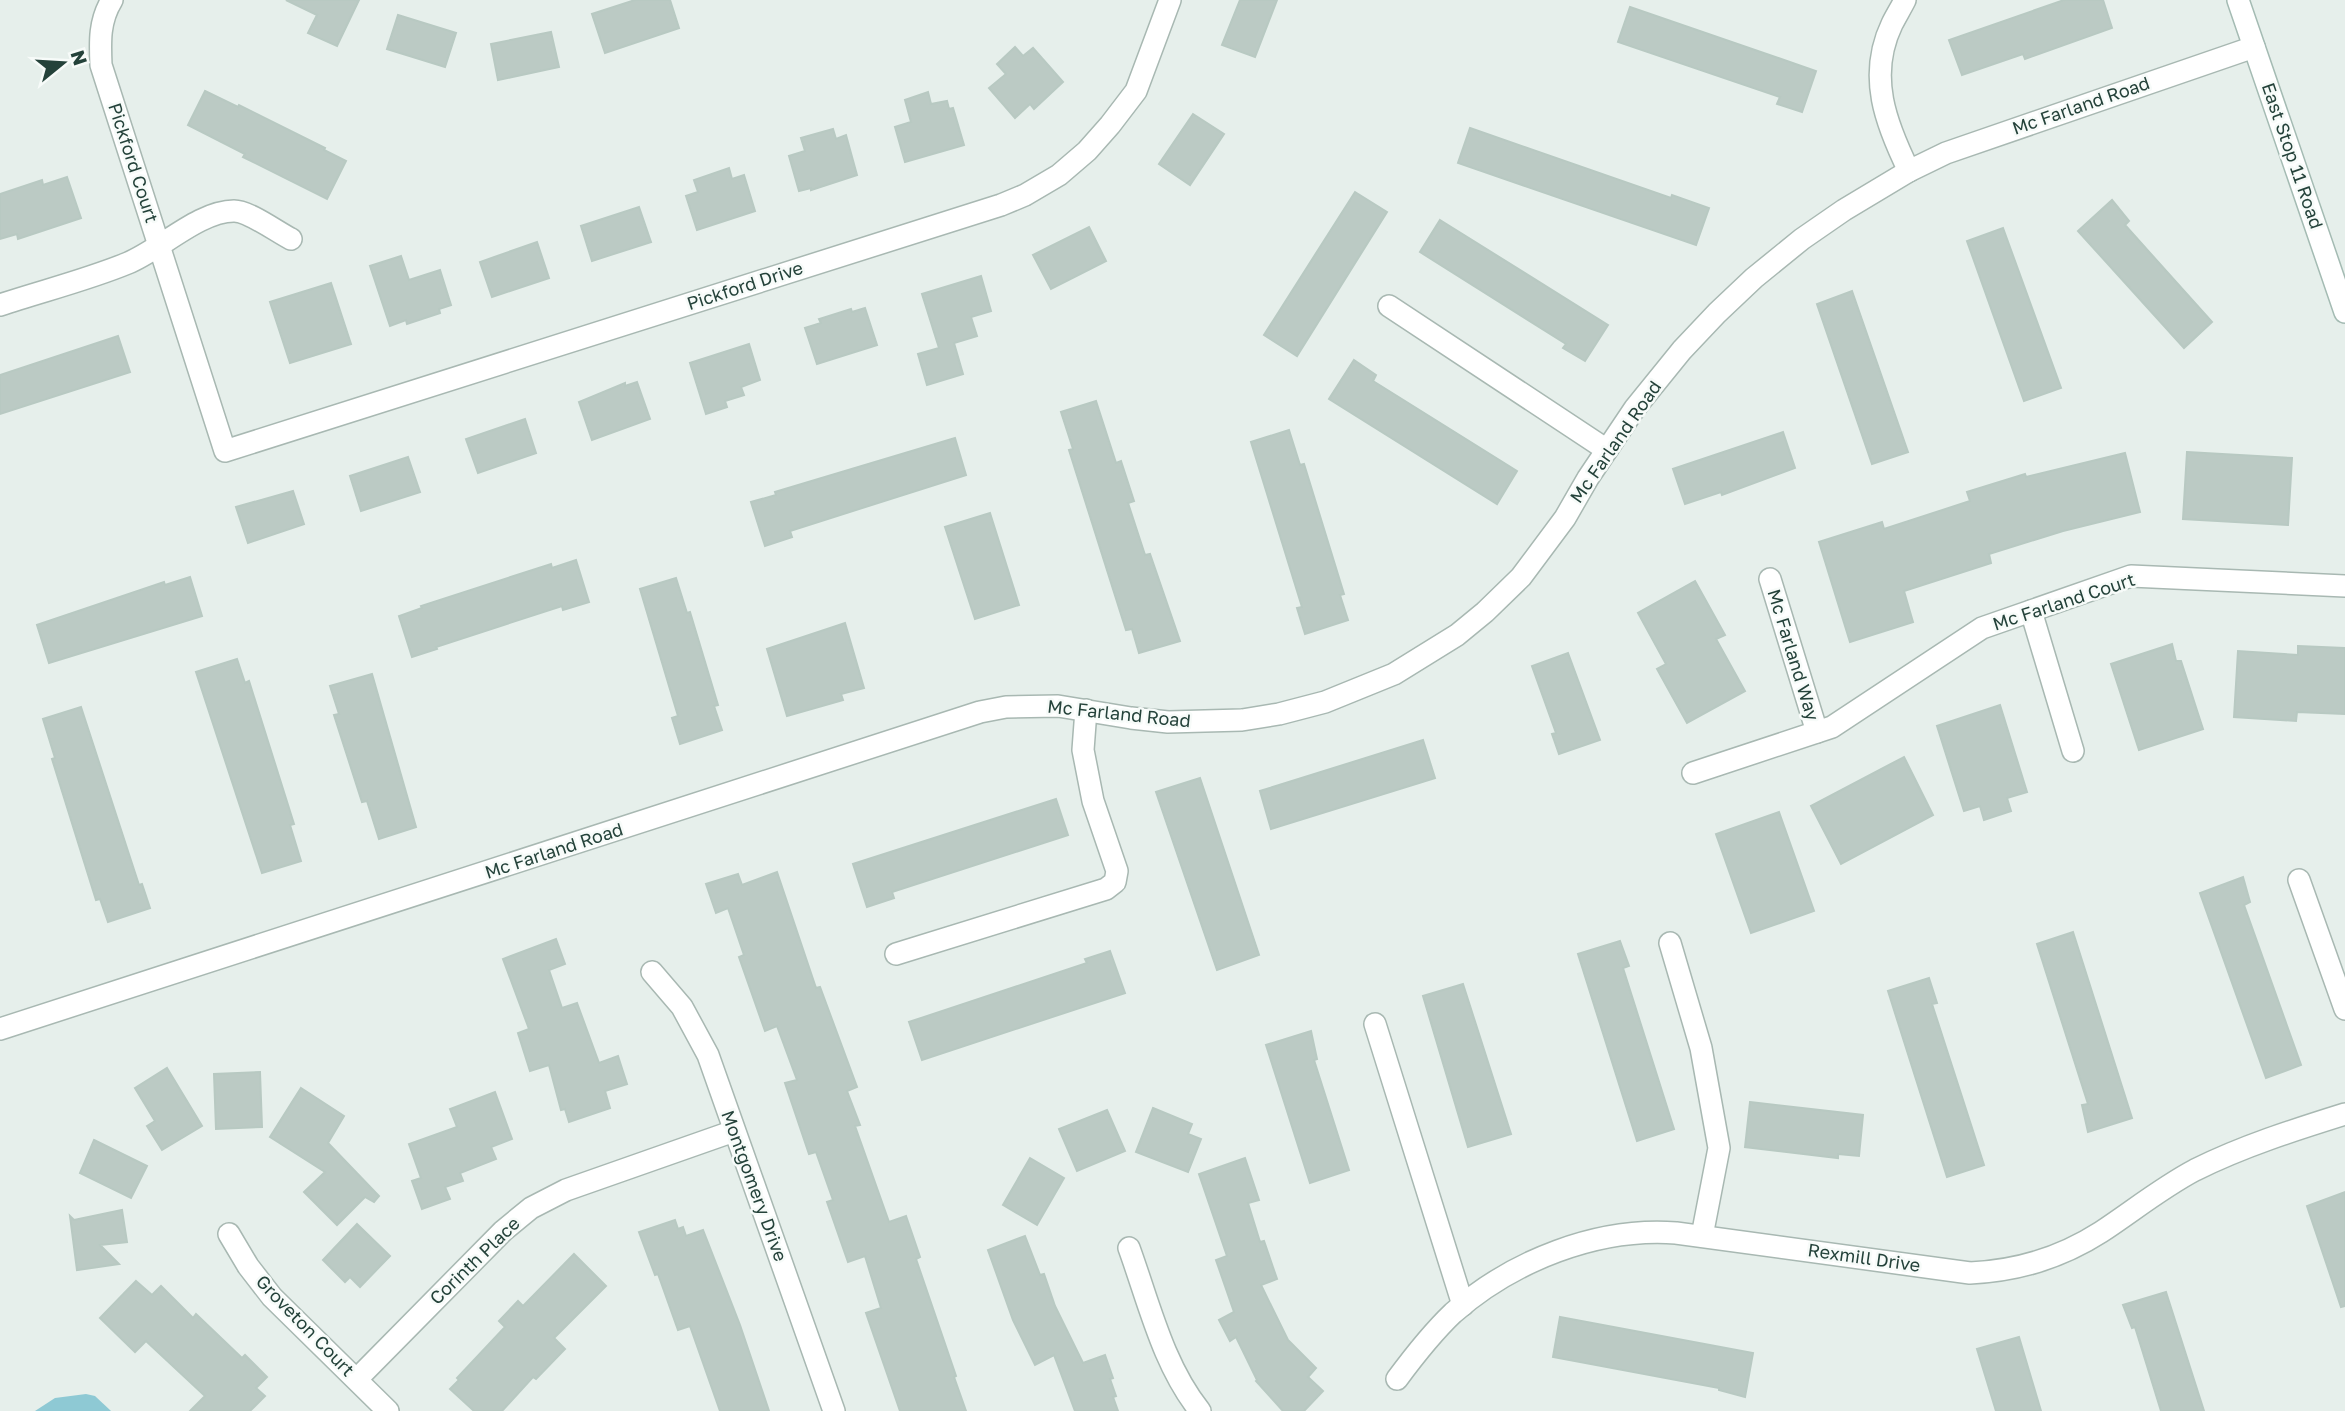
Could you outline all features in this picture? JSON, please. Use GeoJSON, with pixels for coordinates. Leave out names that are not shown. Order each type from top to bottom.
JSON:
{"type":"FeatureCollection","features":[{"type":"Feature","properties":{"kind":"street","name":"Pickford Court"},"geometry":{"type":"LineString","coordinates":[[111,0],[101,29],[101,65],[225,451]]}},
{"type":"Feature","properties":{"kind":"street","name":"Pickford Drive"},"geometry":{"type":"LineString","coordinates":[[225,451],[1001,205],[1025,195],[1059,175],[1087,151],[1136,91],[1170,0]]}},
{"type":"Feature","properties":{"kind":"street"},"geometry":{"type":"LineString","coordinates":[[1905,0],[1891,25],[1881,60],[1879,82],[1882,104],[1892,135],[1909,171]]}},
{"type":"Feature","properties":{"kind":"street","name":"East Stop 11 Road"},"geometry":{"type":"LineString","coordinates":[[2238,0],[2345,312]]}},
{"type":"Feature","properties":{"kind":"street","name":"Mc Farland Road"},"geometry":{"type":"LineString","coordinates":[[0,1029],[992,709],[1030,705],[1058,706],[1168,722],[1242,720],[1314,706],[1349,694],[1394,674],[1457,635],[1521,577],[1565,518],[1635,408],[1682,350],[1754,278],[1823,224],[1909,171],[1978,141],[2254,47]]}},
{"type":"Feature","properties":{"kind":"street","name":"Pickford Court"},"geometry":{"type":"LineString","coordinates":[[0,305],[120,266],[160,245],[188,226],[233,211],[242,213],[291,239]]}},
{"type":"Feature","properties":{"kind":"street"},"geometry":{"type":"LineString","coordinates":[[1389,306],[1607,450]]}},
{"type":"Feature","properties":{"kind":"street","name":"Mc Farland Court"},"geometry":{"type":"LineString","coordinates":[[1693,773],[1832,727],[1982,628],[2131,576],[2345,586]]}},
{"type":"Feature","properties":{"kind":"street","name":"Mc Farland Way"},"geometry":{"type":"LineString","coordinates":[[1770,579],[1817,732]]}},
{"type":"Feature","properties":{"kind":"street"},"geometry":{"type":"LineString","coordinates":[[2031,611],[2073,751]]}},
{"type":"Feature","properties":{"kind":"street"},"geometry":{"type":"LineString","coordinates":[[896,954],[1106,889],[1115,882],[1117,871],[1093,801],[1083,750],[1086,710]]}},
{"type":"Feature","properties":{"kind":"street"},"geometry":{"type":"LineString","coordinates":[[2299,880],[2345,1009]]}},
{"type":"Feature","properties":{"kind":"street"},"geometry":{"type":"LineString","coordinates":[[1670,943],[1701,1048],[1719,1148],[1702,1236]]}},
{"type":"Feature","properties":{"kind":"street","name":"Montgomery Drive"},"geometry":{"type":"LineString","coordinates":[[652,972],[682,1007],[708,1055],[834,1411]]}},
{"type":"Feature","properties":{"kind":"street"},"geometry":{"type":"LineString","coordinates":[[1376,1024],[1463,1306]]}},
{"type":"Feature","properties":{"kind":"street","name":"Rexmill Drive"},"geometry":{"type":"LineString","coordinates":[[1397,1379],[1427,1340],[1463,1306],[1513,1272],[1570,1247],[1616,1236],[1665,1232],[1970,1273],[2020,1266],[2079,1245],[2162,1189],[2217,1159],[2273,1136],[2345,1114]]}},
{"type":"Feature","properties":{"kind":"street","name":"Corinth Place"},"geometry":{"type":"LineString","coordinates":[[357,1379],[503,1231],[531,1208],[566,1191],[734,1131]]}},
{"type":"Feature","properties":{"kind":"street","name":"Groveton Court"},"geometry":{"type":"LineString","coordinates":[[229,1234],[248,1266],[272,1297],[388,1411]]}},
{"type":"Feature","properties":{"kind":"street"},"geometry":{"type":"LineString","coordinates":[[1129,1248],[1168,1358],[1179,1381],[1200,1411]]}},
{"type":"Feature","properties":{"kind":"water"},"geometry":{"type":"Polygon","coordinates":[[[86,1394],[95,1396],[111,1411],[35,1411],[55,1398],[86,1394]]]}},
{"type":"Feature","properties":{"kind":"building"},"geometry":{"type":"Polygon","coordinates":[[[286,0],[359,0],[337,46],[308,33],[317,15],[286,0]]]}},
{"type":"Feature","properties":{"kind":"building"},"geometry":{"type":"Polygon","coordinates":[[[635,0],[670,0],[679,28],[605,53],[592,14],[635,0]]]}},
{"type":"Feature","properties":{"kind":"building"},"geometry":{"type":"Polygon","coordinates":[[[1240,0],[1277,0],[1255,57],[1222,45],[1240,0]]]}},
{"type":"Feature","properties":{"kind":"building"},"geometry":{"type":"Polygon","coordinates":[[[2064,0],[2103,0],[2112,28],[2025,59],[2023,54],[1962,75],[1949,40],[2064,0]]]}},
{"type":"Feature","properties":{"kind":"building"},"geometry":{"type":"Polygon","coordinates":[[[1630,7],[1816,71],[1802,112],[1777,104],[1780,97],[1618,42],[1630,7]]]}},
{"type":"Feature","properties":{"kind":"building"},"geometry":{"type":"Polygon","coordinates":[[[398,15],[456,33],[445,67],[387,49],[398,15]]]}},
{"type":"Feature","properties":{"kind":"building"},"geometry":{"type":"Polygon","coordinates":[[[551,32],[559,67],[498,80],[491,44],[551,32]]]}},
{"type":"Feature","properties":{"kind":"building"},"geometry":{"type":"Polygon","coordinates":[[[1015,47],[1023,56],[1033,48],[1063,82],[1034,109],[1030,104],[1015,118],[989,88],[1006,74],[997,64],[1015,47]]]}},
{"type":"Feature","properties":{"kind":"building"},"geometry":{"type":"Polygon","coordinates":[[[205,91],[238,107],[239,105],[346,161],[327,199],[243,157],[245,154],[188,125],[205,91]]]}},
{"type":"Feature","properties":{"kind":"building"},"geometry":{"type":"Polygon","coordinates":[[[928,92],[931,104],[947,101],[949,109],[953,108],[964,145],[905,162],[895,127],[911,122],[905,100],[928,92]]]}},
{"type":"Feature","properties":{"kind":"building"},"geometry":{"type":"Polygon","coordinates":[[[1193,114],[1224,134],[1190,185],[1159,164],[1193,114]]]}},
{"type":"Feature","properties":{"kind":"building"},"geometry":{"type":"Polygon","coordinates":[[[1470,128],[1671,198],[1672,195],[1709,208],[1696,245],[1458,163],[1470,128]]]}},
{"type":"Feature","properties":{"kind":"building"},"geometry":{"type":"Polygon","coordinates":[[[833,129],[836,139],[846,135],[857,175],[811,190],[799,191],[789,156],[805,151],[801,138],[833,129]]]}},
{"type":"Feature","properties":{"kind":"building"},"geometry":{"type":"Polygon","coordinates":[[[729,168],[732,179],[744,175],[755,211],[697,230],[686,196],[698,192],[694,180],[729,168]]]}},
{"type":"Feature","properties":{"kind":"building"},"geometry":{"type":"Polygon","coordinates":[[[67,177],[81,218],[18,239],[17,234],[0,239],[0,194],[42,180],[43,185],[67,177]]]}},
{"type":"Feature","properties":{"kind":"building"},"geometry":{"type":"Polygon","coordinates":[[[1355,192],[1387,212],[1297,356],[1264,335],[1355,192]]]}},
{"type":"Feature","properties":{"kind":"building"},"geometry":{"type":"Polygon","coordinates":[[[2112,200],[2129,221],[2125,225],[2212,322],[2184,348],[2078,231],[2112,200]]]}},
{"type":"Feature","properties":{"kind":"building"},"geometry":{"type":"Polygon","coordinates":[[[639,207],[651,242],[592,261],[581,226],[639,207]]]}},
{"type":"Feature","properties":{"kind":"building"},"geometry":{"type":"Polygon","coordinates":[[[1440,220],[1608,325],[1585,361],[1563,348],[1566,344],[1420,252],[1440,220]]]}},
{"type":"Feature","properties":{"kind":"building"},"geometry":{"type":"Polygon","coordinates":[[[1089,227],[1106,261],[1051,289],[1033,255],[1089,227]]]}},
{"type":"Feature","properties":{"kind":"building"},"geometry":{"type":"Polygon","coordinates":[[[2003,228],[2061,388],[2024,401],[1967,241],[2003,228]]]}},
{"type":"Feature","properties":{"kind":"building"},"geometry":{"type":"Polygon","coordinates":[[[537,242],[549,278],[492,297],[480,262],[537,242]]]}},
{"type":"Feature","properties":{"kind":"building"},"geometry":{"type":"Polygon","coordinates":[[[401,256],[409,280],[440,270],[451,305],[439,309],[440,313],[407,324],[406,320],[390,326],[370,266],[401,256]]]}},
{"type":"Feature","properties":{"kind":"building"},"geometry":{"type":"Polygon","coordinates":[[[981,276],[991,311],[971,317],[977,336],[954,343],[963,374],[927,385],[918,354],[939,348],[922,294],[981,276]]]}},
{"type":"Feature","properties":{"kind":"building"},"geometry":{"type":"Polygon","coordinates":[[[331,283],[351,344],[290,363],[270,302],[331,283]]]}},
{"type":"Feature","properties":{"kind":"building"},"geometry":{"type":"Polygon","coordinates":[[[1852,291],[1908,452],[1872,464],[1817,304],[1852,291]]]}},
{"type":"Feature","properties":{"kind":"building"},"geometry":{"type":"Polygon","coordinates":[[[865,308],[877,345],[817,364],[805,328],[821,323],[819,319],[851,309],[852,312],[865,308]]]}},
{"type":"Feature","properties":{"kind":"building"},"geometry":{"type":"Polygon","coordinates":[[[118,336],[130,372],[0,414],[0,375],[118,336]]]}},
{"type":"Feature","properties":{"kind":"building"},"geometry":{"type":"Polygon","coordinates":[[[749,344],[760,380],[741,387],[744,395],[725,401],[727,407],[706,414],[690,363],[749,344]]]}},
{"type":"Feature","properties":{"kind":"building"},"geometry":{"type":"Polygon","coordinates":[[[1354,360],[1376,375],[1373,381],[1517,471],[1497,504],[1329,399],[1354,360]]]}},
{"type":"Feature","properties":{"kind":"building"},"geometry":{"type":"Polygon","coordinates":[[[637,382],[650,419],[592,440],[579,402],[625,383],[625,386],[637,382]]]}},
{"type":"Feature","properties":{"kind":"building"},"geometry":{"type":"Polygon","coordinates":[[[1096,401],[1116,463],[1121,461],[1134,501],[1128,503],[1145,555],[1150,554],[1180,641],[1139,653],[1132,629],[1126,630],[1069,450],[1073,449],[1061,412],[1096,401]]]}},
{"type":"Feature","properties":{"kind":"building"},"geometry":{"type":"Polygon","coordinates":[[[525,419],[536,453],[478,473],[466,439],[525,419]]]}},
{"type":"Feature","properties":{"kind":"building"},"geometry":{"type":"Polygon","coordinates":[[[1289,430],[1300,465],[1304,464],[1344,594],[1340,595],[1348,620],[1305,634],[1297,608],[1302,607],[1251,442],[1289,430]]]}},
{"type":"Feature","properties":{"kind":"building"},"geometry":{"type":"Polygon","coordinates":[[[1783,432],[1795,468],[1722,495],[1721,492],[1685,504],[1673,469],[1783,432]]]}},
{"type":"Feature","properties":{"kind":"building"},"geometry":{"type":"Polygon","coordinates":[[[955,438],[966,475],[790,531],[792,537],[765,546],[751,502],[776,495],[775,492],[955,438]]]}},
{"type":"Feature","properties":{"kind":"building"},"geometry":{"type":"Polygon","coordinates":[[[2187,452],[2292,458],[2288,525],[2183,519],[2187,452]]]}},
{"type":"Feature","properties":{"kind":"building"},"geometry":{"type":"Polygon","coordinates":[[[2125,453],[2140,512],[2063,531],[1989,554],[1991,563],[1904,591],[1913,622],[1850,642],[1819,542],[1882,522],[1884,529],[1970,501],[1967,492],[2025,474],[2026,477],[2125,453]]]}},
{"type":"Feature","properties":{"kind":"building"},"geometry":{"type":"Polygon","coordinates":[[[408,457],[420,492],[361,511],[350,476],[408,457]]]}},
{"type":"Feature","properties":{"kind":"building"},"geometry":{"type":"Polygon","coordinates":[[[293,491],[304,524],[248,543],[236,507],[293,491]]]}},
{"type":"Feature","properties":{"kind":"building"},"geometry":{"type":"Polygon","coordinates":[[[990,513],[1019,605],[975,619],[945,527],[990,513]]]}},
{"type":"Feature","properties":{"kind":"building"},"geometry":{"type":"Polygon","coordinates":[[[576,560],[589,602],[563,610],[562,606],[412,657],[399,616],[422,608],[421,606],[551,564],[552,568],[576,560]]]}},
{"type":"Feature","properties":{"kind":"building"},"geometry":{"type":"Polygon","coordinates":[[[190,577],[202,616],[49,663],[37,625],[164,582],[165,585],[190,577]]]}},
{"type":"Feature","properties":{"kind":"building"},"geometry":{"type":"Polygon","coordinates":[[[676,578],[687,613],[690,612],[718,705],[714,706],[722,730],[680,744],[672,718],[678,716],[640,589],[676,578]]]}},
{"type":"Feature","properties":{"kind":"building"},"geometry":{"type":"Polygon","coordinates":[[[1695,581],[1725,635],[1716,639],[1745,691],[1687,723],[1657,669],[1666,664],[1638,613],[1695,581]]]}},
{"type":"Feature","properties":{"kind":"building"},"geometry":{"type":"Polygon","coordinates":[[[845,623],[864,688],[841,694],[843,700],[787,716],[767,649],[845,623]]]}},
{"type":"Feature","properties":{"kind":"building"},"geometry":{"type":"Polygon","coordinates":[[[2172,644],[2176,661],[2181,661],[2203,729],[2139,750],[2111,664],[2172,644]]]}},
{"type":"Feature","properties":{"kind":"building"},"geometry":{"type":"Polygon","coordinates":[[[2298,646],[2345,648],[2345,714],[2297,712],[2296,721],[2234,717],[2238,651],[2298,655],[2298,646]]]}},
{"type":"Feature","properties":{"kind":"building"},"geometry":{"type":"Polygon","coordinates":[[[1568,653],[1600,740],[1559,754],[1552,734],[1556,733],[1532,666],[1568,653]]]}},
{"type":"Feature","properties":{"kind":"building"},"geometry":{"type":"Polygon","coordinates":[[[237,659],[245,683],[249,681],[294,824],[290,825],[301,861],[262,873],[196,672],[237,659]]]}},
{"type":"Feature","properties":{"kind":"building"},"geometry":{"type":"Polygon","coordinates":[[[372,674],[416,827],[379,839],[367,801],[362,802],[334,715],[339,714],[330,686],[372,674]]]}},
{"type":"Feature","properties":{"kind":"building"},"geometry":{"type":"Polygon","coordinates":[[[2000,705],[2027,792],[2007,798],[2011,811],[1984,820],[1980,806],[1964,811],[1937,726],[2000,705]]]}},
{"type":"Feature","properties":{"kind":"building"},"geometry":{"type":"Polygon","coordinates":[[[81,707],[139,885],[142,884],[150,908],[108,922],[100,899],[96,900],[52,759],[55,758],[43,719],[81,707]]]}},
{"type":"Feature","properties":{"kind":"building"},"geometry":{"type":"Polygon","coordinates":[[[1423,740],[1435,778],[1271,829],[1260,791],[1423,740]]]}},
{"type":"Feature","properties":{"kind":"building"},"geometry":{"type":"Polygon","coordinates":[[[1904,757],[1933,815],[1841,864],[1811,806],[1904,757]]]}},
{"type":"Feature","properties":{"kind":"building"},"geometry":{"type":"Polygon","coordinates":[[[1200,778],[1259,955],[1217,970],[1156,792],[1200,778]]]}},
{"type":"Feature","properties":{"kind":"building"},"geometry":{"type":"Polygon","coordinates":[[[1056,799],[1068,835],[892,892],[894,898],[867,907],[853,864],[1056,799]]]}},
{"type":"Feature","properties":{"kind":"building"},"geometry":{"type":"Polygon","coordinates":[[[1779,812],[1814,911],[1751,933],[1716,834],[1779,812]]]}},
{"type":"Feature","properties":{"kind":"building"},"geometry":{"type":"Polygon","coordinates":[[[777,872],[816,988],[820,987],[857,1087],[847,1091],[860,1125],[855,1126],[889,1222],[906,1216],[920,1257],[916,1259],[966,1411],[900,1411],[866,1313],[881,1308],[865,1256],[848,1262],[827,1202],[833,1200],[816,1152],[809,1154],[785,1083],[797,1080],[777,1026],[765,1031],[739,957],[744,955],[728,908],[716,913],[706,884],[738,874],[742,885],[777,872]]]}},
{"type":"Feature","properties":{"kind":"building"},"geometry":{"type":"Polygon","coordinates":[[[2243,877],[2250,902],[2244,905],[2301,1065],[2266,1078],[2200,893],[2243,877]]]}},
{"type":"Feature","properties":{"kind":"building"},"geometry":{"type":"Polygon","coordinates":[[[2073,932],[2132,1118],[2088,1132],[2082,1105],[2088,1104],[2037,944],[2073,932]]]}},
{"type":"Feature","properties":{"kind":"building"},"geometry":{"type":"Polygon","coordinates":[[[556,939],[565,964],[549,970],[562,1008],[577,1003],[599,1063],[618,1056],[627,1084],[605,1091],[610,1108],[569,1122],[565,1109],[561,1110],[549,1065],[530,1071],[518,1033],[529,1029],[503,959],[556,939]]]}},
{"type":"Feature","properties":{"kind":"building"},"geometry":{"type":"Polygon","coordinates":[[[1620,941],[1629,966],[1623,968],[1674,1129],[1637,1141],[1578,954],[1620,941]]]}},
{"type":"Feature","properties":{"kind":"building"},"geometry":{"type":"Polygon","coordinates":[[[1110,951],[1125,993],[922,1060],[909,1022],[1087,963],[1085,959],[1110,951]]]}},
{"type":"Feature","properties":{"kind":"building"},"geometry":{"type":"Polygon","coordinates":[[[1929,978],[1937,1003],[1932,1004],[1984,1165],[1947,1177],[1888,991],[1929,978]]]}},
{"type":"Feature","properties":{"kind":"building"},"geometry":{"type":"Polygon","coordinates":[[[1463,984],[1511,1134],[1468,1147],[1423,996],[1463,984]]]}},
{"type":"Feature","properties":{"kind":"building"},"geometry":{"type":"Polygon","coordinates":[[[1311,1031],[1317,1059],[1314,1060],[1349,1170],[1310,1183],[1266,1045],[1311,1031]]]}},
{"type":"Feature","properties":{"kind":"building"},"geometry":{"type":"Polygon","coordinates":[[[167,1068],[202,1126],[162,1150],[147,1126],[155,1121],[135,1088],[167,1068]]]}},
{"type":"Feature","properties":{"kind":"building"},"geometry":{"type":"Polygon","coordinates":[[[260,1072],[262,1127],[216,1129],[214,1074],[260,1072]]]}},
{"type":"Feature","properties":{"kind":"building"},"geometry":{"type":"Polygon","coordinates":[[[301,1088],[344,1116],[328,1143],[379,1196],[374,1202],[365,1197],[337,1225],[304,1192],[325,1172],[270,1137],[301,1088]]]}},
{"type":"Feature","properties":{"kind":"building"},"geometry":{"type":"Polygon","coordinates":[[[495,1092],[512,1139],[491,1147],[496,1159],[460,1173],[463,1181],[445,1187],[450,1199],[422,1209],[412,1181],[421,1178],[409,1144],[457,1127],[450,1109],[495,1092]]]}},
{"type":"Feature","properties":{"kind":"building"},"geometry":{"type":"Polygon","coordinates":[[[1750,1102],[1863,1115],[1859,1156],[1838,1154],[1838,1158],[1745,1147],[1750,1102]]]}},
{"type":"Feature","properties":{"kind":"building"},"geometry":{"type":"Polygon","coordinates":[[[1153,1108],[1192,1124],[1188,1134],[1201,1139],[1188,1172],[1136,1152],[1153,1108]]]}},
{"type":"Feature","properties":{"kind":"building"},"geometry":{"type":"Polygon","coordinates":[[[1107,1110],[1125,1151],[1077,1171],[1059,1129],[1107,1110]]]}},
{"type":"Feature","properties":{"kind":"building"},"geometry":{"type":"Polygon","coordinates":[[[94,1140],[147,1166],[131,1198],[80,1173],[94,1140]]]}},
{"type":"Feature","properties":{"kind":"building"},"geometry":{"type":"Polygon","coordinates":[[[1030,1158],[1064,1178],[1037,1225],[1003,1205],[1030,1158]]]}},
{"type":"Feature","properties":{"kind":"building"},"geometry":{"type":"Polygon","coordinates":[[[1245,1158],[1259,1200],[1248,1203],[1260,1242],[1264,1241],[1277,1279],[1261,1285],[1288,1340],[1316,1368],[1308,1377],[1323,1391],[1304,1411],[1283,1411],[1256,1381],[1236,1337],[1230,1341],[1219,1320],[1234,1312],[1216,1260],[1227,1256],[1199,1174],[1245,1158]]]}},
{"type":"Feature","properties":{"kind":"building"},"geometry":{"type":"Polygon","coordinates":[[[2345,1192],[2345,1306],[2341,1307],[2307,1206],[2345,1192]]]}},
{"type":"Feature","properties":{"kind":"building"},"geometry":{"type":"Polygon","coordinates":[[[122,1210],[127,1242],[100,1245],[119,1264],[77,1270],[70,1216],[74,1220],[122,1210]]]}},
{"type":"Feature","properties":{"kind":"building"},"geometry":{"type":"Polygon","coordinates":[[[675,1220],[678,1229],[683,1227],[686,1236],[703,1230],[740,1325],[769,1411],[720,1411],[690,1326],[678,1330],[658,1274],[655,1275],[639,1232],[675,1220]]]}},
{"type":"Feature","properties":{"kind":"building"},"geometry":{"type":"Polygon","coordinates":[[[357,1224],[390,1256],[360,1287],[350,1277],[345,1282],[323,1260],[357,1224]]]}},
{"type":"Feature","properties":{"kind":"building"},"geometry":{"type":"Polygon","coordinates":[[[1025,1236],[1040,1275],[1044,1274],[1055,1306],[1083,1363],[1105,1355],[1113,1378],[1110,1379],[1118,1411],[1075,1411],[1054,1355],[1035,1365],[1013,1320],[988,1250],[1025,1236]]]}},
{"type":"Feature","properties":{"kind":"building"},"geometry":{"type":"Polygon","coordinates":[[[574,1254],[606,1286],[554,1338],[565,1349],[536,1379],[533,1377],[502,1411],[474,1411],[450,1389],[459,1380],[457,1378],[505,1327],[499,1321],[518,1301],[523,1306],[574,1254]]]}},
{"type":"Feature","properties":{"kind":"building"},"geometry":{"type":"Polygon","coordinates":[[[136,1281],[152,1295],[161,1286],[193,1318],[196,1314],[242,1358],[245,1355],[267,1377],[256,1388],[265,1396],[250,1411],[190,1411],[205,1396],[146,1341],[135,1352],[100,1318],[136,1281]]]}},
{"type":"Feature","properties":{"kind":"building"},"geometry":{"type":"Polygon","coordinates":[[[2166,1292],[2204,1411],[2161,1411],[2135,1327],[2132,1328],[2123,1305],[2166,1292]]]}},
{"type":"Feature","properties":{"kind":"building"},"geometry":{"type":"Polygon","coordinates":[[[1560,1317],[1753,1353],[1745,1397],[1719,1388],[1553,1357],[1560,1317]]]}},
{"type":"Feature","properties":{"kind":"building"},"geometry":{"type":"Polygon","coordinates":[[[2019,1337],[2041,1411],[1996,1411],[1977,1349],[2019,1337]]]}}]}
